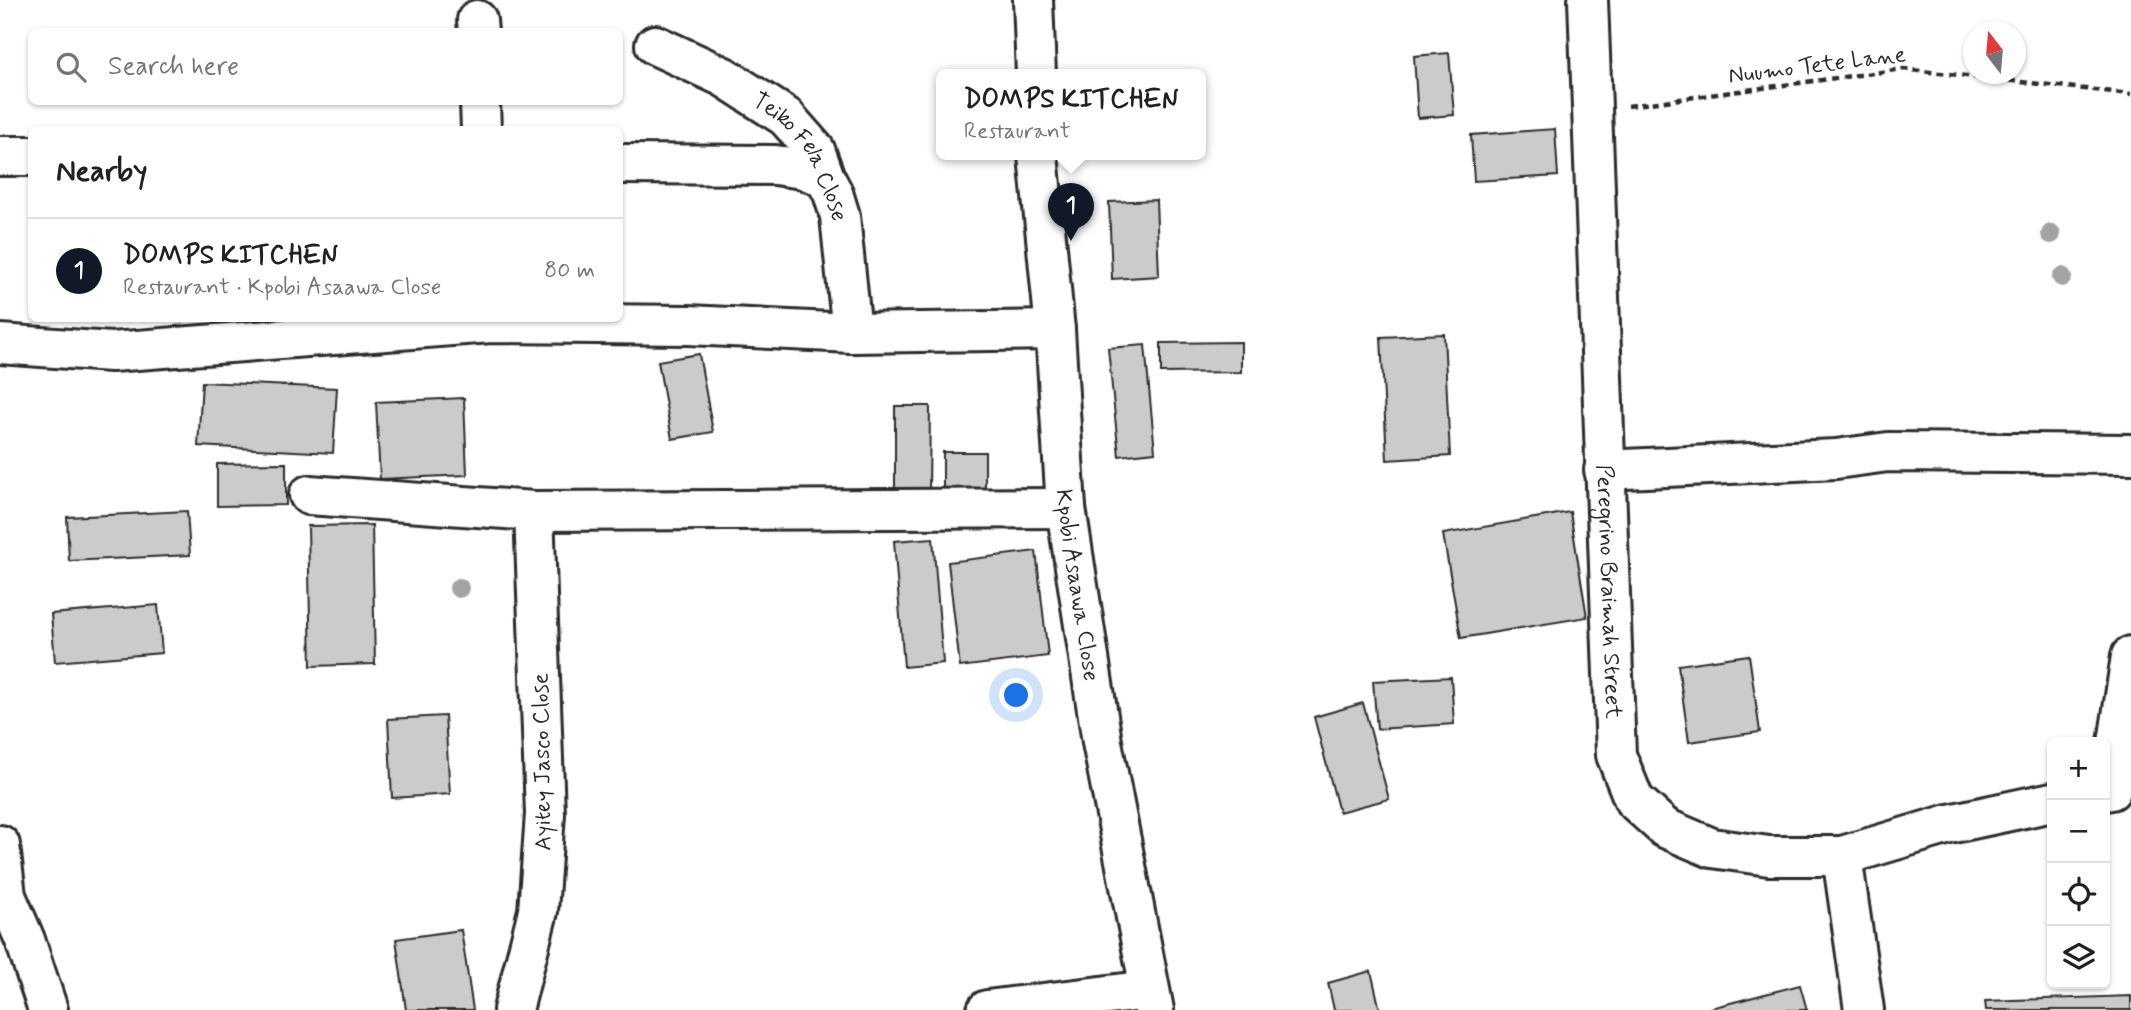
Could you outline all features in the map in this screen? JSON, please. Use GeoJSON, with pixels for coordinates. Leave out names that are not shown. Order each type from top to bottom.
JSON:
{"type":"FeatureCollection","features":[{"type":"Feature","properties":{"kind":"street"},"geometry":{"type":"LineString","coordinates":[[1033,0],[1035,69]]}},
{"type":"Feature","properties":{"kind":"street","name":"Peregrino Braimah Street"},"geometry":{"type":"LineString","coordinates":[[1588,0],[1616,755],[1634,800],[1665,828],[1712,848],[1769,856],[1842,856],[1949,824],[2047,803]]}},
{"type":"Feature","properties":{"kind":"street","name":"Teiko Fela Close"},"geometry":{"type":"LineString","coordinates":[[655,45],[724,77],[786,117],[815,150],[825,178],[834,193],[840,216],[852,333]]}},
{"type":"Feature","properties":{"kind":"street"},"geometry":{"type":"LineString","coordinates":[[480,105],[481,126]]}},
{"type":"Feature","properties":{"kind":"street"},"geometry":{"type":"LineString","coordinates":[[0,156],[28,156]]}},
{"type":"Feature","properties":{"kind":"street","name":"Kpobi Asaawa Close"},"geometry":{"type":"LineString","coordinates":[[1038,160],[1055,330],[1066,508],[1102,742],[1152,1000]]}},
{"type":"Feature","properties":{"kind":"street"},"geometry":{"type":"LineString","coordinates":[[623,164],[775,165],[803,169],[825,178]]}},
{"type":"Feature","properties":{"kind":"street"},"geometry":{"type":"LineString","coordinates":[[0,344],[111,352],[479,322]]}},
{"type":"Feature","properties":{"kind":"street"},"geometry":{"type":"LineString","coordinates":[[540,322],[688,325],[852,333],[1055,330]]}},
{"type":"Feature","properties":{"kind":"street"},"geometry":{"type":"LineString","coordinates":[[1604,470],[1836,459],[1888,452],[2131,454]]}},
{"type":"Feature","properties":{"kind":"street"},"geometry":{"type":"LineString","coordinates":[[309,495],[534,511],[1066,508]]}},
{"type":"Feature","properties":{"kind":"street","name":"Ayitey Jasco Close"},"geometry":{"type":"LineString","coordinates":[[513,1010],[538,911],[545,814],[534,511]]}},
{"type":"Feature","properties":{"kind":"street"},"geometry":{"type":"LineString","coordinates":[[2116,790],[2131,656]]}},
{"type":"Feature","properties":{"kind":"street"},"geometry":{"type":"LineString","coordinates":[[0,845],[3,895],[24,940],[48,1010]]}},
{"type":"Feature","properties":{"kind":"street"},"geometry":{"type":"LineString","coordinates":[[1842,856],[1864,1010]]}},
{"type":"Feature","properties":{"kind":"street"},"geometry":{"type":"LineString","coordinates":[[987,1010],[1152,1000]]}},
{"type":"Feature","properties":{"kind":"path","name":"Nuumo Tete Lane"},"geometry":{"type":"LineString","coordinates":[[1591,111],[1903,69],[2131,94]]}},
{"type":"Feature","properties":{"kind":"building"},"geometry":{"type":"Polygon","coordinates":[[[1449,53],[1454,115],[1418,118],[1414,56],[1449,53]]]}},
{"type":"Feature","properties":{"kind":"building"},"geometry":{"type":"Polygon","coordinates":[[[1555,129],[1558,176],[1474,181],[1471,135],[1555,129]]]}},
{"type":"Feature","properties":{"kind":"building"},"geometry":{"type":"Polygon","coordinates":[[[1156,200],[1159,276],[1112,279],[1109,202],[1156,200]]]}},
{"type":"Feature","properties":{"kind":"building"},"geometry":{"type":"Polygon","coordinates":[[[1444,334],[1450,456],[1387,460],[1381,337],[1444,334]]]}},
{"type":"Feature","properties":{"kind":"building"},"geometry":{"type":"Polygon","coordinates":[[[1241,342],[1241,372],[1161,373],[1161,343],[1241,342]]]}},
{"type":"Feature","properties":{"kind":"building"},"geometry":{"type":"Polygon","coordinates":[[[1145,345],[1155,452],[1119,456],[1108,348],[1145,345]]]}},
{"type":"Feature","properties":{"kind":"building"},"geometry":{"type":"Polygon","coordinates":[[[699,354],[713,432],[672,439],[658,361],[699,354]]]}},
{"type":"Feature","properties":{"kind":"building"},"geometry":{"type":"Polygon","coordinates":[[[202,382],[337,388],[333,453],[198,446],[202,382]]]}},
{"type":"Feature","properties":{"kind":"building"},"geometry":{"type":"Polygon","coordinates":[[[464,398],[467,475],[380,479],[376,402],[464,398]]]}},
{"type":"Feature","properties":{"kind":"building"},"geometry":{"type":"Polygon","coordinates":[[[895,406],[930,406],[929,491],[895,491],[895,406]]]}},
{"type":"Feature","properties":{"kind":"building"},"geometry":{"type":"Polygon","coordinates":[[[943,452],[985,452],[985,498],[943,499],[943,452]]]}},
{"type":"Feature","properties":{"kind":"building"},"geometry":{"type":"Polygon","coordinates":[[[286,463],[286,505],[217,506],[217,464],[286,463]]]}},
{"type":"Feature","properties":{"kind":"building"},"geometry":{"type":"Polygon","coordinates":[[[187,511],[190,555],[69,561],[67,517],[187,511]]]}},
{"type":"Feature","properties":{"kind":"building"},"geometry":{"type":"Polygon","coordinates":[[[1570,512],[1587,617],[1461,638],[1443,534],[1570,512]]]}},
{"type":"Feature","properties":{"kind":"building"},"geometry":{"type":"Polygon","coordinates":[[[372,525],[375,664],[311,666],[308,526],[372,525]]]}},
{"type":"Feature","properties":{"kind":"building"},"geometry":{"type":"Polygon","coordinates":[[[933,538],[943,663],[904,667],[894,541],[933,538]]]}},
{"type":"Feature","properties":{"kind":"building"},"geometry":{"type":"Polygon","coordinates":[[[1036,551],[1048,656],[960,667],[948,562],[1036,551]]]}},
{"type":"Feature","properties":{"kind":"building"},"geometry":{"type":"Polygon","coordinates":[[[158,605],[162,653],[55,662],[51,614],[158,605]]]}},
{"type":"Feature","properties":{"kind":"building"},"geometry":{"type":"Polygon","coordinates":[[[1749,655],[1760,732],[1689,742],[1678,665],[1749,655]]]}},
{"type":"Feature","properties":{"kind":"building"},"geometry":{"type":"Polygon","coordinates":[[[1451,677],[1454,724],[1377,729],[1373,681],[1451,677]]]}},
{"type":"Feature","properties":{"kind":"building"},"geometry":{"type":"Polygon","coordinates":[[[1363,703],[1389,799],[1339,812],[1314,717],[1363,703]]]}},
{"type":"Feature","properties":{"kind":"building"},"geometry":{"type":"Polygon","coordinates":[[[445,716],[450,794],[392,798],[388,719],[445,716]]]}},
{"type":"Feature","properties":{"kind":"building"},"geometry":{"type":"Polygon","coordinates":[[[461,930],[473,1010],[406,1010],[396,939],[461,930]]]}},
{"type":"Feature","properties":{"kind":"building"},"geometry":{"type":"Polygon","coordinates":[[[1371,971],[1380,1010],[1334,1010],[1328,983],[1371,971]]]}},
{"type":"Feature","properties":{"kind":"building"},"geometry":{"type":"Polygon","coordinates":[[[1800,985],[1807,1010],[1703,1010],[1800,985]]]}},
{"type":"Feature","properties":{"kind":"building"},"geometry":{"type":"Polygon","coordinates":[[[2131,996],[2131,1010],[1986,1010],[1985,1001],[2131,996]]]}},
{"type":"Feature","properties":{"kind":"place","name":"DOMPS KITCHEN"},"geometry":{"type":"Point","coordinates":[1071,241]}}]}
